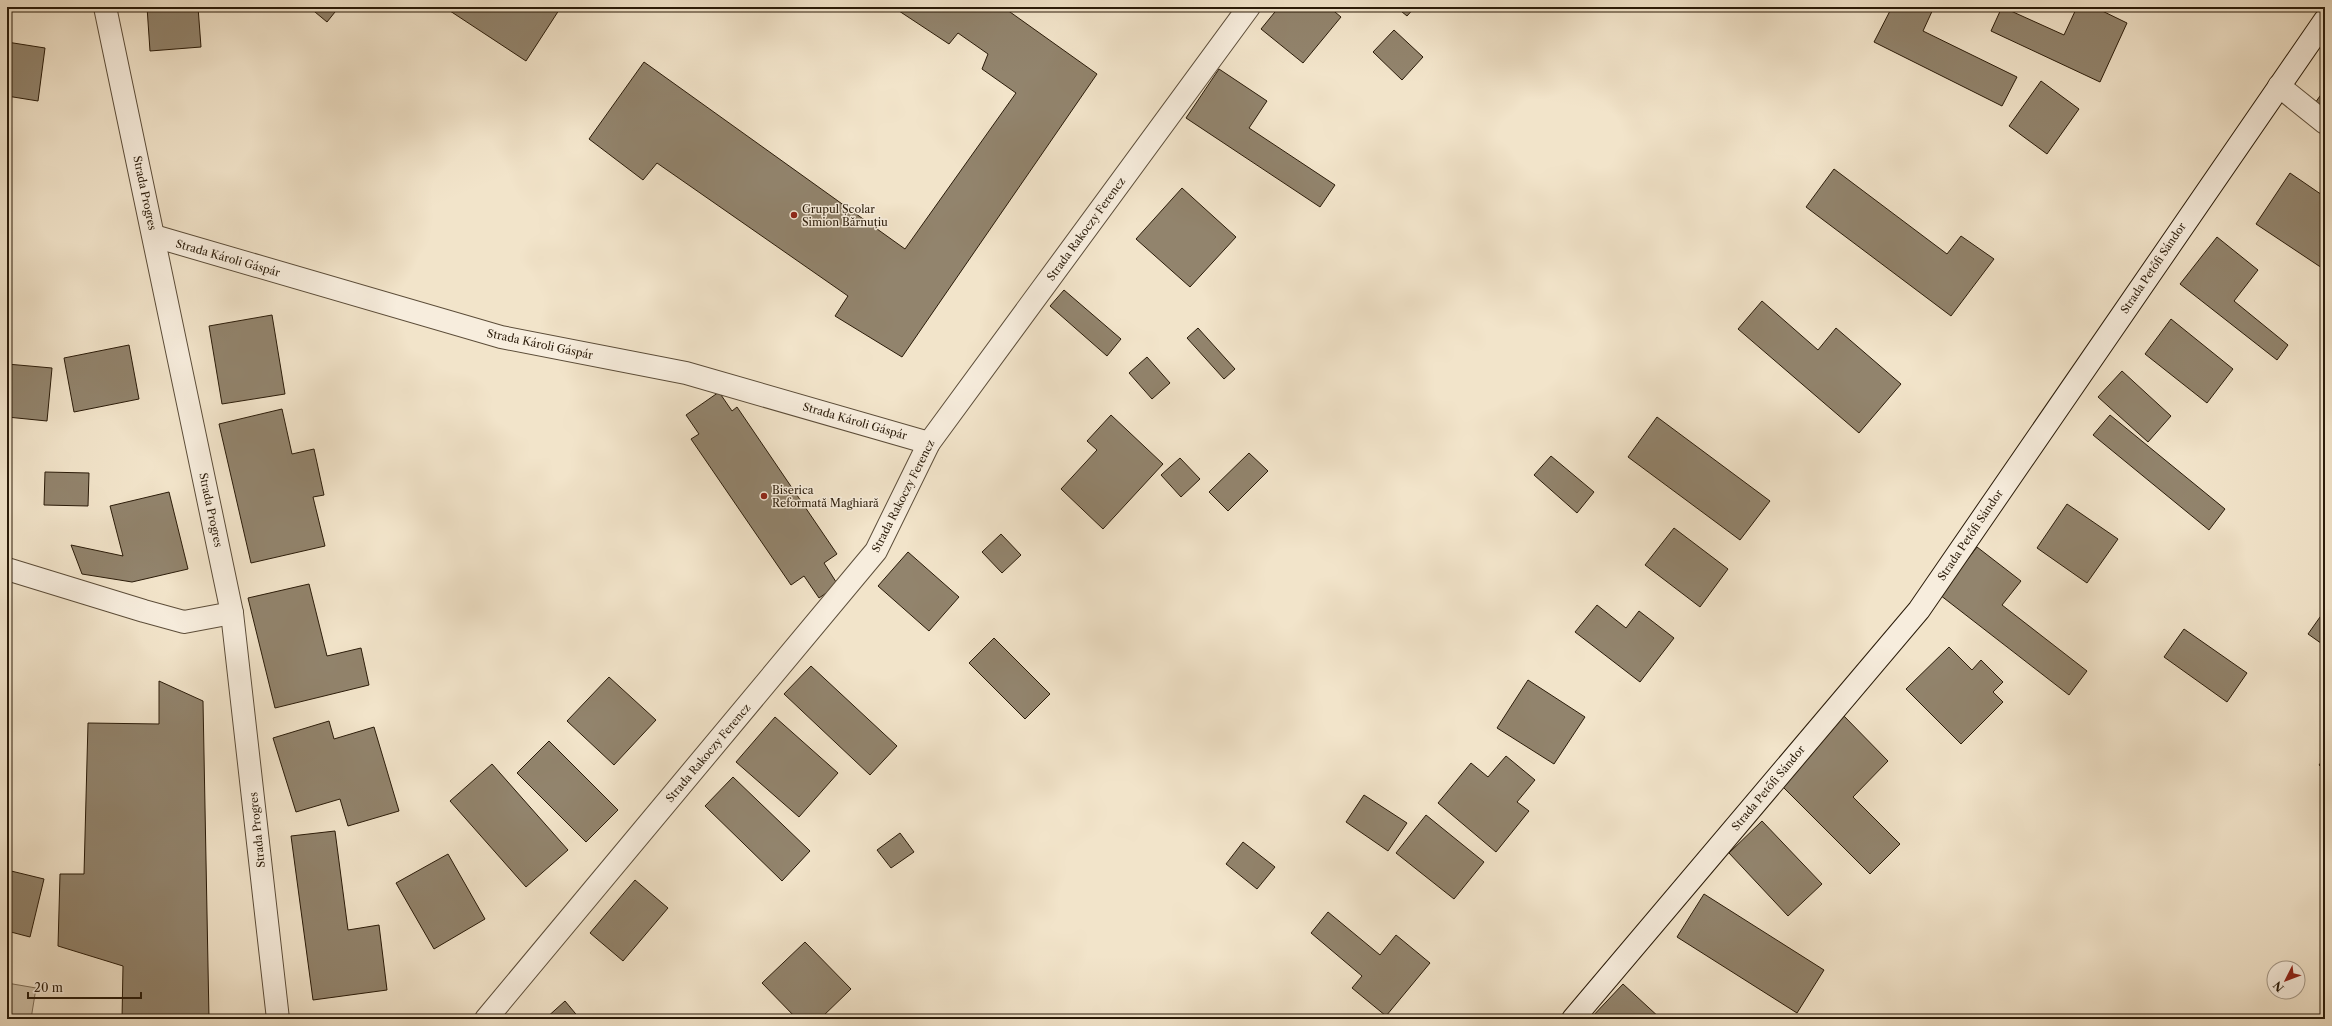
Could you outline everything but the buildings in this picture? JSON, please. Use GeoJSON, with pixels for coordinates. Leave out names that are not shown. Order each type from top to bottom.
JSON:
{"type":"FeatureCollection","features":[{"type":"Feature","properties":{"kind":"street","name":"Strada Progres"},"geometry":{"type":"LineString","coordinates":[[105,7],[232,613],[278,1019]]}},
{"type":"Feature","properties":{"kind":"street","name":"Strada Rakoczy Ferencz"},"geometry":{"type":"LineString","coordinates":[[486,1019],[876,552],[929,443],[1249,7]]}},
{"type":"Feature","properties":{"kind":"street","name":"Strada Petőfi Sándor"},"geometry":{"type":"LineString","coordinates":[[1573,1019],[1919,610],[2278,86],[2325,20]]}},
{"type":"Feature","properties":{"kind":"street"},"geometry":{"type":"LineString","coordinates":[[2278,86],[2325,123]]}},
{"type":"Feature","properties":{"kind":"street","name":"Strada Károli Gáspár"},"geometry":{"type":"LineString","coordinates":[[154,236],[501,337],[686,373],[929,443]]}},
{"type":"Feature","properties":{"kind":"street"},"geometry":{"type":"LineString","coordinates":[[7,569],[144,612],[184,622],[232,613]]}},
{"type":"Feature","properties":{"kind":"shaded area"},"geometry":{"type":"Polygon","coordinates":[[[7,983],[36,988],[31,1019],[7,1019],[7,983]]]}},
{"type":"Feature","properties":{"kind":"place","name":"Grupul Școlar Simion Bărnuțiu"},"geometry":{"type":"Point","coordinates":[794,215]}},
{"type":"Feature","properties":{"kind":"place","name":"Biserica Reformată Maghiară"},"geometry":{"type":"Point","coordinates":[764,496]}}]}
